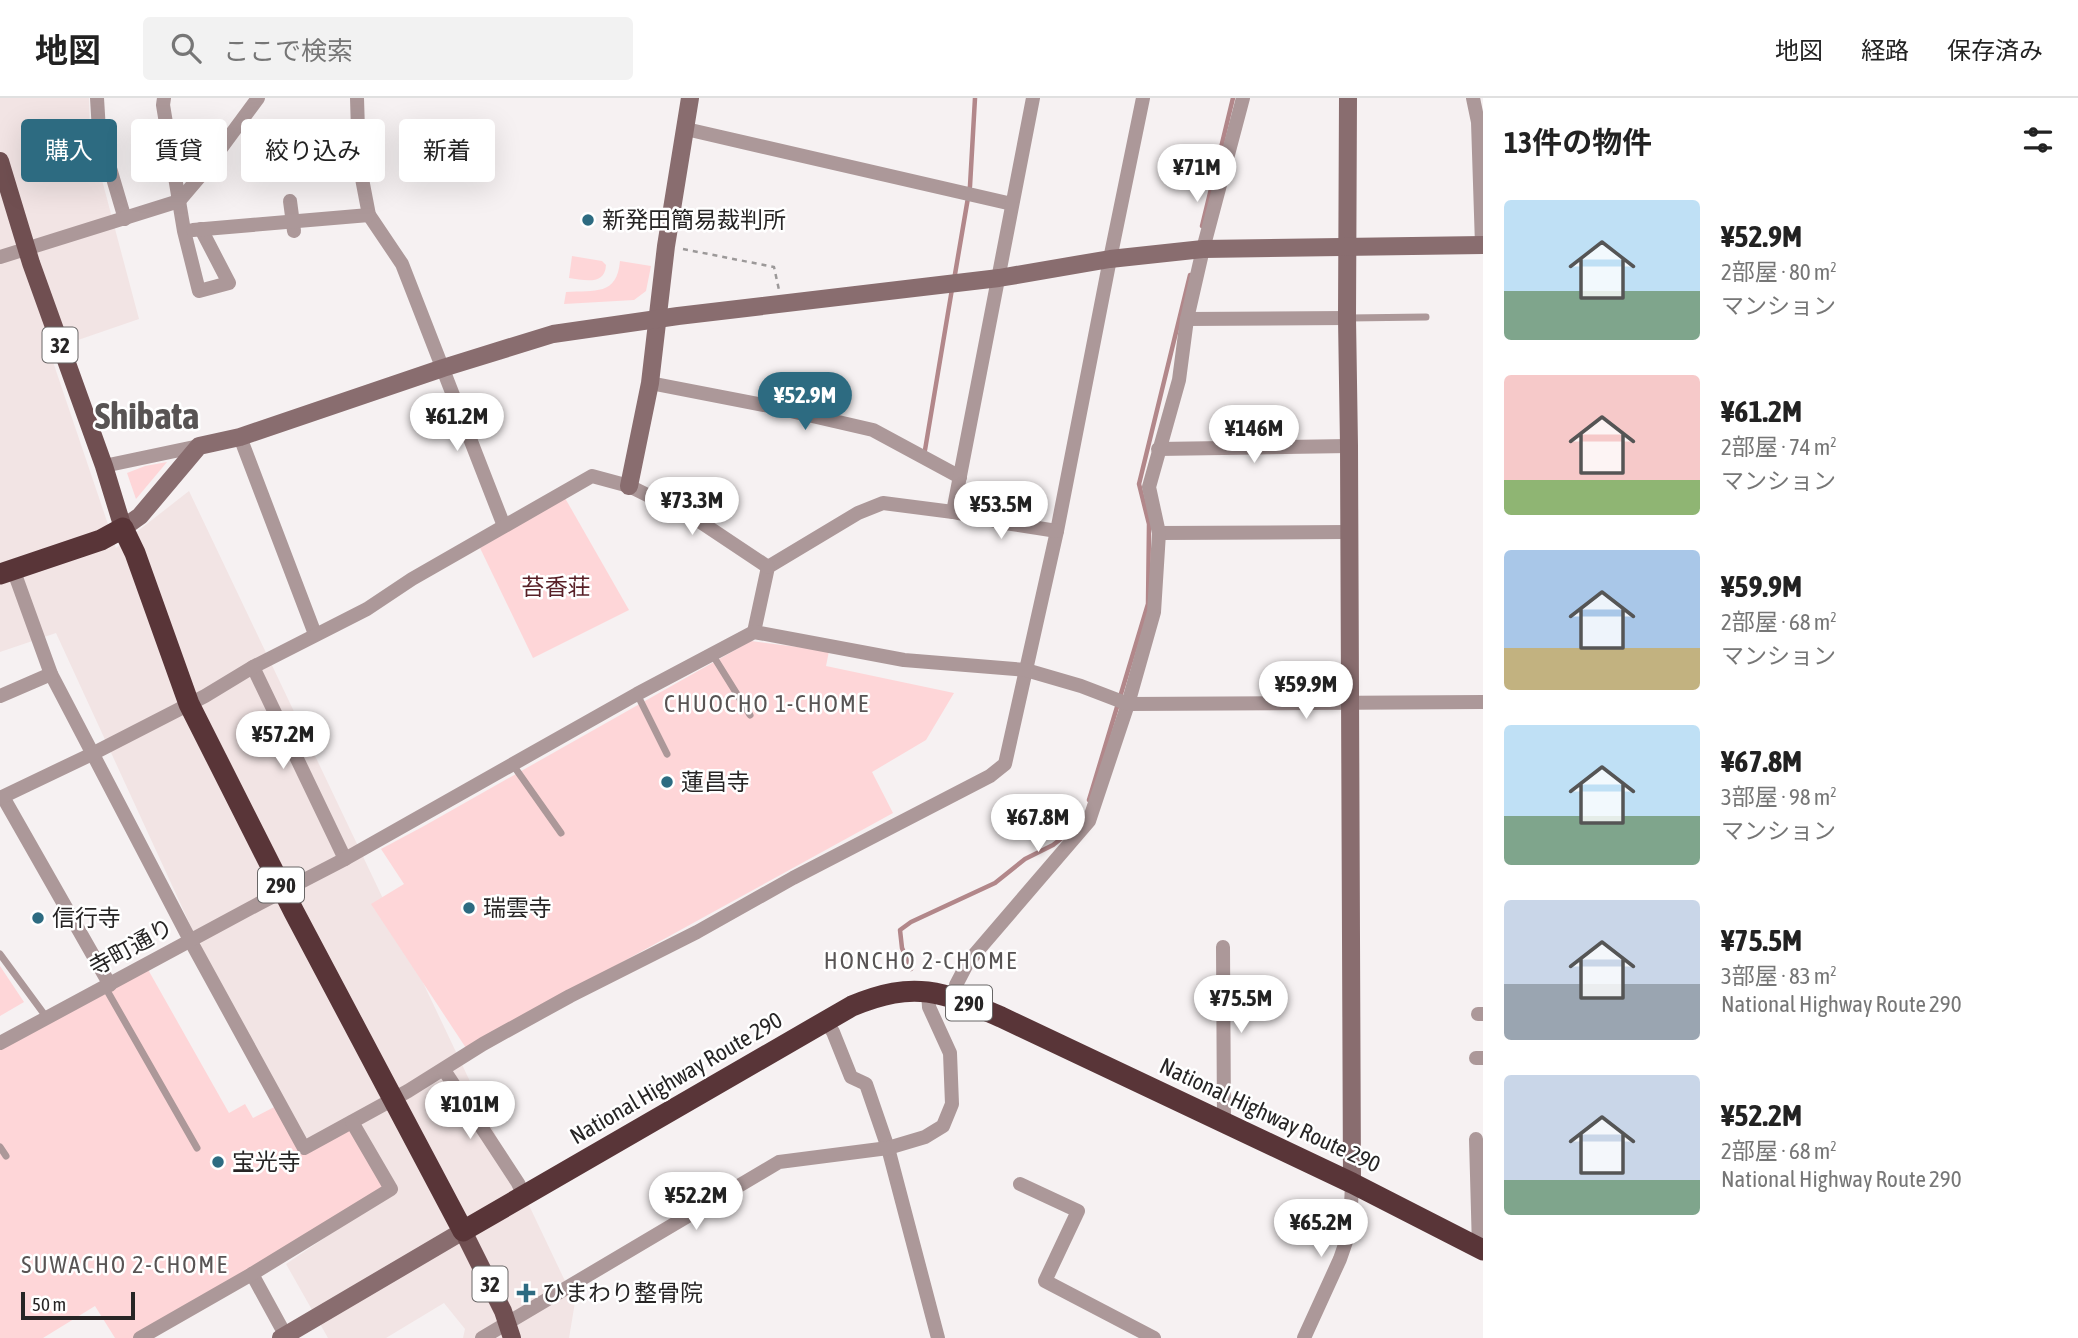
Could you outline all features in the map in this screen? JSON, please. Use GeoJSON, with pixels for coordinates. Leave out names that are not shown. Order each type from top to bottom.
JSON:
{"type":"FeatureCollection","features":[{"type":"Feature","properties":{"kind":"highway"},"geometry":{"type":"LineString","coordinates":[[6,571],[101,540],[123,528]]}},
{"type":"Feature","properties":{"kind":"highway","name":"290"},"geometry":{"type":"LineString","coordinates":[[123,528],[135,554],[189,704],[463,1231]]}},
{"type":"Feature","properties":{"kind":"highway","name":"National Highway Route 290"},"geometry":{"type":"LineString","coordinates":[[463,1231],[852,1006],[897,991],[914,990],[954,997],[1352,1183],[1481,1249]]}},
{"type":"Feature","properties":{"kind":"main road","name":"32"},"geometry":{"type":"LineString","coordinates":[[0,161],[26,247],[104,466],[123,528]]}},
{"type":"Feature","properties":{"kind":"main road","name":"32"},"geometry":{"type":"LineString","coordinates":[[463,1231],[512,1334]]}},
{"type":"Feature","properties":{"kind":"street"},"geometry":{"type":"LineString","coordinates":[[97,98],[99,131],[125,219]]}},
{"type":"Feature","properties":{"kind":"street"},"geometry":{"type":"LineString","coordinates":[[164,98],[184,231],[199,291],[229,283],[201,229]]}},
{"type":"Feature","properties":{"kind":"street"},"geometry":{"type":"LineString","coordinates":[[0,257],[179,201],[258,98]]}},
{"type":"Feature","properties":{"kind":"street"},"geometry":{"type":"LineString","coordinates":[[357,98],[359,163],[369,215],[402,264],[504,526]]}},
{"type":"Feature","properties":{"kind":"street"},"geometry":{"type":"LineString","coordinates":[[629,486],[650,383],[666,246],[690,98]]}},
{"type":"Feature","properties":{"kind":"street"},"geometry":{"type":"LineString","coordinates":[[953,512],[1033,98]]}},
{"type":"Feature","properties":{"kind":"street"},"geometry":{"type":"LineString","coordinates":[[6,571],[51,674],[92,754],[304,1148],[394,1099],[483,1044],[570,996],[990,776],[1005,764],[1057,531],[1143,98]]}},
{"type":"Feature","properties":{"kind":"street"},"geometry":{"type":"LineString","coordinates":[[954,997],[956,985],[968,962],[1089,821],[1128,704],[1154,612],[1159,533],[1149,487],[1179,380],[1187,319],[1243,98]]}},
{"type":"Feature","properties":{"kind":"street"},"geometry":{"type":"LineString","coordinates":[[1304,1338],[1340,1259],[1350,1230],[1352,1183],[1348,98]]}},
{"type":"Feature","properties":{"kind":"street"},"geometry":{"type":"LineString","coordinates":[[104,466],[240,437],[553,334],[657,318],[999,278],[1110,259],[1203,249],[1483,245],[1481,163],[1473,98]]}},
{"type":"Feature","properties":{"kind":"street"},"geometry":{"type":"LineString","coordinates":[[685,129],[1012,204]]}},
{"type":"Feature","properties":{"kind":"street"},"geometry":{"type":"LineString","coordinates":[[290,201],[294,231]]}},
{"type":"Feature","properties":{"kind":"street"},"geometry":{"type":"LineString","coordinates":[[184,231],[369,215]]}},
{"type":"Feature","properties":{"kind":"street"},"geometry":{"type":"LineString","coordinates":[[1187,319],[1347,318]]}},
{"type":"Feature","properties":{"kind":"street"},"geometry":{"type":"LineString","coordinates":[[650,383],[873,430],[960,477]]}},
{"type":"Feature","properties":{"kind":"street"},"geometry":{"type":"LineString","coordinates":[[240,437],[315,634]]}},
{"type":"Feature","properties":{"kind":"street"},"geometry":{"type":"LineString","coordinates":[[123,528],[140,516],[199,446]]}},
{"type":"Feature","properties":{"kind":"street"},"geometry":{"type":"LineString","coordinates":[[1158,449],[1349,446]]}},
{"type":"Feature","properties":{"kind":"street"},"geometry":{"type":"LineString","coordinates":[[107,986],[1,798],[189,704],[253,667],[367,609],[412,579],[592,475],[629,486],[696,519],[768,567]]}},
{"type":"Feature","properties":{"kind":"street"},"geometry":{"type":"LineString","coordinates":[[1057,531],[953,512],[883,503],[858,513],[768,567],[754,632],[904,660],[1026,670],[1081,686],[1128,704],[1483,702]]}},
{"type":"Feature","properties":{"kind":"street"},"geometry":{"type":"LineString","coordinates":[[1159,533],[1348,532]]}},
{"type":"Feature","properties":{"kind":"street","name":"寺町通り"},"geometry":{"type":"LineString","coordinates":[[0,1043],[345,859],[637,694],[754,632]]}},
{"type":"Feature","properties":{"kind":"street"},"geometry":{"type":"LineString","coordinates":[[253,667],[345,859]]}},
{"type":"Feature","properties":{"kind":"street"},"geometry":{"type":"LineString","coordinates":[[0,696],[51,674]]}},
{"type":"Feature","properties":{"kind":"street"},"geometry":{"type":"LineString","coordinates":[[1223,947],[1224,1122]]}},
{"type":"Feature","properties":{"kind":"street"},"geometry":{"type":"LineString","coordinates":[[482,1338],[512,1334],[779,1162],[888,1148],[925,1137],[943,1126],[953,1104],[950,1053],[929,1007],[928,992]]}},
{"type":"Feature","properties":{"kind":"street"},"geometry":{"type":"LineString","coordinates":[[826,1022],[833,1032],[851,1077],[866,1084],[888,1148],[939,1338]]}},
{"type":"Feature","properties":{"kind":"street"},"geometry":{"type":"LineString","coordinates":[[444,1070],[524,1196]]}},
{"type":"Feature","properties":{"kind":"street"},"geometry":{"type":"LineString","coordinates":[[140,1338],[252,1274],[391,1189],[352,1122]]}},
{"type":"Feature","properties":{"kind":"street"},"geometry":{"type":"LineString","coordinates":[[1476,1139],[1481,1249]]}},
{"type":"Feature","properties":{"kind":"street"},"geometry":{"type":"LineString","coordinates":[[1020,1185],[1078,1211],[1045,1281],[1154,1338]]}},
{"type":"Feature","properties":{"kind":"street"},"geometry":{"type":"LineString","coordinates":[[252,1274],[285,1337],[463,1231]]}},
{"type":"Feature","properties":{"kind":"lane"},"geometry":{"type":"LineString","coordinates":[[1347,318],[1426,317]]}},
{"type":"Feature","properties":{"kind":"lane"},"geometry":{"type":"LineString","coordinates":[[711,654],[750,715]]}},
{"type":"Feature","properties":{"kind":"lane"},"geometry":{"type":"LineString","coordinates":[[637,694],[667,754]]}},
{"type":"Feature","properties":{"kind":"lane"},"geometry":{"type":"LineString","coordinates":[[513,765],[561,833]]}},
{"type":"Feature","properties":{"kind":"lane"},"geometry":{"type":"LineString","coordinates":[[0,954],[47,1018]]}},
{"type":"Feature","properties":{"kind":"lane"},"geometry":{"type":"LineString","coordinates":[[107,986],[197,1148]]}},
{"type":"Feature","properties":{"kind":"lane"},"geometry":{"type":"LineString","coordinates":[[0,1147],[6,1156]]}},
{"type":"Feature","properties":{"kind":"path"},"geometry":{"type":"LineString","coordinates":[[666,246],[774,267],[783,303]]}},
{"type":"Feature","properties":{"kind":"shaded area"},"geometry":{"type":"Polygon","coordinates":[[[0,98],[89,98],[90,119],[21,119],[21,182],[103,182],[139,319],[49,350],[116,548],[189,491],[575,1302],[569,1338],[463,1338],[465,1329],[444,1303],[386,1338],[328,1338],[286,1264],[394,1191],[304,1141],[199,944],[56,633],[0,652],[0,98]]]}},
{"type":"Feature","properties":{"kind":"green space"},"geometry":{"type":"Polygon","coordinates":[[[572,256],[602,261],[606,265],[605,272],[593,280],[569,278],[572,256]]]}},
{"type":"Feature","properties":{"kind":"green space"},"geometry":{"type":"Polygon","coordinates":[[[620,261],[651,266],[646,291],[634,300],[564,304],[566,292],[595,291],[609,286],[618,272],[620,261]]]}},
{"type":"Feature","properties":{"kind":"green space"},"geometry":{"type":"Polygon","coordinates":[[[167,462],[136,499],[127,473],[167,462]]]}},
{"type":"Feature","properties":{"kind":"green space","name":"苔香荘"},"geometry":{"type":"Polygon","coordinates":[[[565,498],[629,610],[533,658],[480,548],[565,498]]]}},
{"type":"Feature","properties":{"kind":"green space"},"geometry":{"type":"Polygon","coordinates":[[[751,641],[829,651],[826,666],[954,693],[926,740],[872,772],[893,813],[466,1048],[371,904],[404,884],[381,849],[751,641]]]}},
{"type":"Feature","properties":{"kind":"green space"},"geometry":{"type":"Polygon","coordinates":[[[0,966],[24,1002],[0,1016],[0,966]]]}},
{"type":"Feature","properties":{"kind":"green space"},"geometry":{"type":"Polygon","coordinates":[[[146,966],[229,1113],[245,1104],[253,1118],[280,1104],[305,1148],[352,1122],[391,1189],[140,1338],[115,1338],[95,1306],[43,1338],[0,1338],[0,1043],[146,966]]]}},
{"type":"Feature","properties":{"kind":"waterway"},"geometry":{"type":"LineString","coordinates":[[954,280],[970,186],[975,98]]}},
{"type":"Feature","properties":{"kind":"waterway"},"geometry":{"type":"LineString","coordinates":[[1202,226],[1233,98]]}},
{"type":"Feature","properties":{"kind":"waterway"},"geometry":{"type":"LineString","coordinates":[[1089,800],[1148,604],[1149,524],[1139,484],[1190,275]]}},
{"type":"Feature","properties":{"kind":"waterway"},"geometry":{"type":"LineString","coordinates":[[925,450],[952,289]]}},
{"type":"Feature","properties":{"kind":"waterway"},"geometry":{"type":"LineString","coordinates":[[911,969],[902,948],[900,930],[911,922],[995,883],[1025,859],[1053,845],[1075,828]]}},
{"type":"Feature","properties":{"kind":"place","name":"新発田簡易裁判所"},"geometry":{"type":"Point","coordinates":[588,220]}},
{"type":"Feature","properties":{"kind":"place","name":"蓮昌寺"},"geometry":{"type":"Point","coordinates":[667,782]}},
{"type":"Feature","properties":{"kind":"place","name":"瑞雲寺"},"geometry":{"type":"Point","coordinates":[469,908]}},
{"type":"Feature","properties":{"kind":"place","name":"信行寺"},"geometry":{"type":"Point","coordinates":[38,918]}},
{"type":"Feature","properties":{"kind":"place","name":"宝光寺"},"geometry":{"type":"Point","coordinates":[218,1162]}},
{"type":"Feature","properties":{"kind":"place","name":"ひまわり整骨院"},"geometry":{"type":"Point","coordinates":[526,1293]}},
{"type":"Feature","properties":{"kind":"district","name":"Shibata"},"geometry":{"type":"Point","coordinates":[147,415]}},
{"type":"Feature","properties":{"kind":"district","name":"CHUOCHO 1-CHOME"},"geometry":{"type":"Point","coordinates":[767,703]}},
{"type":"Feature","properties":{"kind":"district","name":"HONCHO 2-CHOME"},"geometry":{"type":"Point","coordinates":[921,960]}},
{"type":"Feature","properties":{"kind":"district","name":"SUWACHO 2-CHOME"},"geometry":{"type":"Point","coordinates":[125,1264]}}]}
